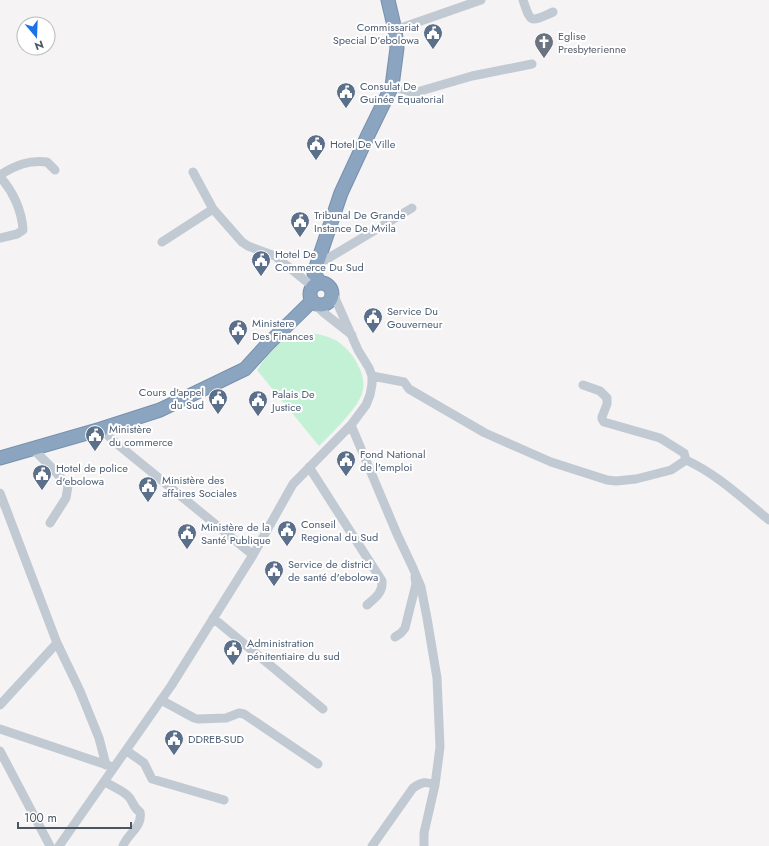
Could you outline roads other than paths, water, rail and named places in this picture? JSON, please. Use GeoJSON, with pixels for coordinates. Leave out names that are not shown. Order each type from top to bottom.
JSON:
{"type":"FeatureCollection","features":[{"type":"Feature","properties":{"kind":"highway"},"geometry":{"type":"LineString","coordinates":[[316,284],[329,286],[332,294],[328,302],[320,305],[314,303],[309,294],[316,284],[314,273],[316,266],[341,193],[392,86],[397,48],[395,30],[388,0]]}},
{"type":"Feature","properties":{"kind":"highway"},"geometry":{"type":"LineString","coordinates":[[0,458],[101,429],[160,410],[245,370],[267,345],[314,303]]}},
{"type":"Feature","properties":{"kind":"street"},"geometry":{"type":"LineString","coordinates":[[395,30],[481,0]]}},
{"type":"Feature","properties":{"kind":"street"},"geometry":{"type":"LineString","coordinates":[[523,0],[528,17],[532,19],[537,19],[553,12]]}},
{"type":"Feature","properties":{"kind":"street"},"geometry":{"type":"LineString","coordinates":[[392,86],[417,92],[472,76],[532,64]]}},
{"type":"Feature","properties":{"kind":"street"},"geometry":{"type":"LineString","coordinates":[[0,238],[17,234],[23,230],[15,198],[0,176],[14,166],[34,161],[47,162],[55,170]]}},
{"type":"Feature","properties":{"kind":"street"},"geometry":{"type":"LineString","coordinates":[[193,172],[213,209],[242,242],[248,246],[275,256],[316,284]]}},
{"type":"Feature","properties":{"kind":"street"},"geometry":{"type":"LineString","coordinates":[[316,266],[412,208]]}},
{"type":"Feature","properties":{"kind":"street"},"geometry":{"type":"LineString","coordinates":[[162,242],[213,209]]}},
{"type":"Feature","properties":{"kind":"street"},"geometry":{"type":"LineString","coordinates":[[59,846],[105,782],[110,766],[127,751],[161,700],[253,555],[293,484],[351,425],[366,404],[370,395],[372,376],[332,294]]}},
{"type":"Feature","properties":{"kind":"street"},"geometry":{"type":"LineString","coordinates":[[314,303],[324,313],[352,335]]}},
{"type":"Feature","properties":{"kind":"street"},"geometry":{"type":"LineString","coordinates":[[372,376],[404,382],[409,389],[485,433],[551,462],[592,476],[607,480],[626,480],[671,470],[686,460]]}},
{"type":"Feature","properties":{"kind":"street"},"geometry":{"type":"LineString","coordinates":[[583,385],[600,390],[607,398],[607,404],[602,417],[604,422],[660,438],[684,453],[686,460],[701,467],[714,476],[769,520]]}},
{"type":"Feature","properties":{"kind":"street"},"geometry":{"type":"LineString","coordinates":[[351,425],[396,534],[421,587],[437,678],[440,748],[435,785],[424,833],[424,846]]}},
{"type":"Feature","properties":{"kind":"street"},"geometry":{"type":"LineString","coordinates":[[101,429],[122,448],[253,555]]}},
{"type":"Feature","properties":{"kind":"street"},"geometry":{"type":"LineString","coordinates":[[33,449],[68,486],[66,498],[50,523]]}},
{"type":"Feature","properties":{"kind":"street"},"geometry":{"type":"LineString","coordinates":[[309,467],[382,581],[382,587],[379,594],[366,605]]}},
{"type":"Feature","properties":{"kind":"street"},"geometry":{"type":"LineString","coordinates":[[0,493],[58,643],[94,724],[110,766]]}},
{"type":"Feature","properties":{"kind":"street"},"geometry":{"type":"LineString","coordinates":[[395,636],[401,633],[405,628],[410,610],[416,584],[413,568]]}},
{"type":"Feature","properties":{"kind":"street"},"geometry":{"type":"LineString","coordinates":[[213,618],[323,709]]}},
{"type":"Feature","properties":{"kind":"street"},"geometry":{"type":"LineString","coordinates":[[0,705],[58,643]]}},
{"type":"Feature","properties":{"kind":"street"},"geometry":{"type":"LineString","coordinates":[[161,700],[198,719],[226,718],[239,713],[244,714],[318,764]]}},
{"type":"Feature","properties":{"kind":"street"},"geometry":{"type":"LineString","coordinates":[[0,729],[110,766]]}},
{"type":"Feature","properties":{"kind":"street"},"geometry":{"type":"LineString","coordinates":[[0,751],[50,846]]}},
{"type":"Feature","properties":{"kind":"street"},"geometry":{"type":"LineString","coordinates":[[127,751],[144,763],[152,779],[224,800]]}},
{"type":"Feature","properties":{"kind":"street"},"geometry":{"type":"LineString","coordinates":[[105,782],[126,795],[132,801],[135,808],[140,812],[141,817],[134,832],[124,842],[123,846]]}},
{"type":"Feature","properties":{"kind":"street"},"geometry":{"type":"LineString","coordinates":[[372,846],[413,788],[420,783],[426,782],[435,785]]}},
{"type":"Feature","properties":{"kind":"place","name":"Commissariat Special D’ebolowa"},"geometry":{"type":"Point","coordinates":[433,50]}},
{"type":"Feature","properties":{"kind":"place","name":"Eglise Presbyterienne"},"geometry":{"type":"Point","coordinates":[544,59]}},
{"type":"Feature","properties":{"kind":"place","name":"Consulat De Guinée Equatorial"},"geometry":{"type":"Point","coordinates":[346,109]}},
{"type":"Feature","properties":{"kind":"place","name":"Hotel De Ville"},"geometry":{"type":"Point","coordinates":[316,161]}},
{"type":"Feature","properties":{"kind":"place","name":"Tribunal De Grande Instance De Mvila"},"geometry":{"type":"Point","coordinates":[300,238]}},
{"type":"Feature","properties":{"kind":"place","name":"Hotel De Commerce Du Sud"},"geometry":{"type":"Point","coordinates":[261,277]}},
{"type":"Feature","properties":{"kind":"place","name":"Service Du Gouverneur"},"geometry":{"type":"Point","coordinates":[373,334]}},
{"type":"Feature","properties":{"kind":"place","name":"Ministere Des Finances"},"geometry":{"type":"Point","coordinates":[238,346]}},
{"type":"Feature","properties":{"kind":"place","name":"Cours d'appel du Sud"},"geometry":{"type":"Point","coordinates":[218,415]}},
{"type":"Feature","properties":{"kind":"place","name":"Palais De Justice"},"geometry":{"type":"Point","coordinates":[258,417]}},
{"type":"Feature","properties":{"kind":"place","name":"Ministère du commerce"},"geometry":{"type":"Point","coordinates":[95,452]}},
{"type":"Feature","properties":{"kind":"place","name":"Fond National de l'emploi"},"geometry":{"type":"Point","coordinates":[346,477]}},
{"type":"Feature","properties":{"kind":"place","name":"Hotel de police d'ebolowa"},"geometry":{"type":"Point","coordinates":[42,491]}},
{"type":"Feature","properties":{"kind":"place","name":"Ministère des affaires Sociales"},"geometry":{"type":"Point","coordinates":[148,503]}},
{"type":"Feature","properties":{"kind":"place","name":"Conseil Regional du Sud"},"geometry":{"type":"Point","coordinates":[287,547]}},
{"type":"Feature","properties":{"kind":"place","name":"Ministère de la Santé Publique"},"geometry":{"type":"Point","coordinates":[187,550]}},
{"type":"Feature","properties":{"kind":"place","name":"Service de district de santé d'ebolowa"},"geometry":{"type":"Point","coordinates":[274,587]}},
{"type":"Feature","properties":{"kind":"place","name":"Administration pénitentiaire du sud"},"geometry":{"type":"Point","coordinates":[233,666]}},
{"type":"Feature","properties":{"kind":"place","name":"DDREB-SUD"},"geometry":{"type":"Point","coordinates":[174,756]}}]}
